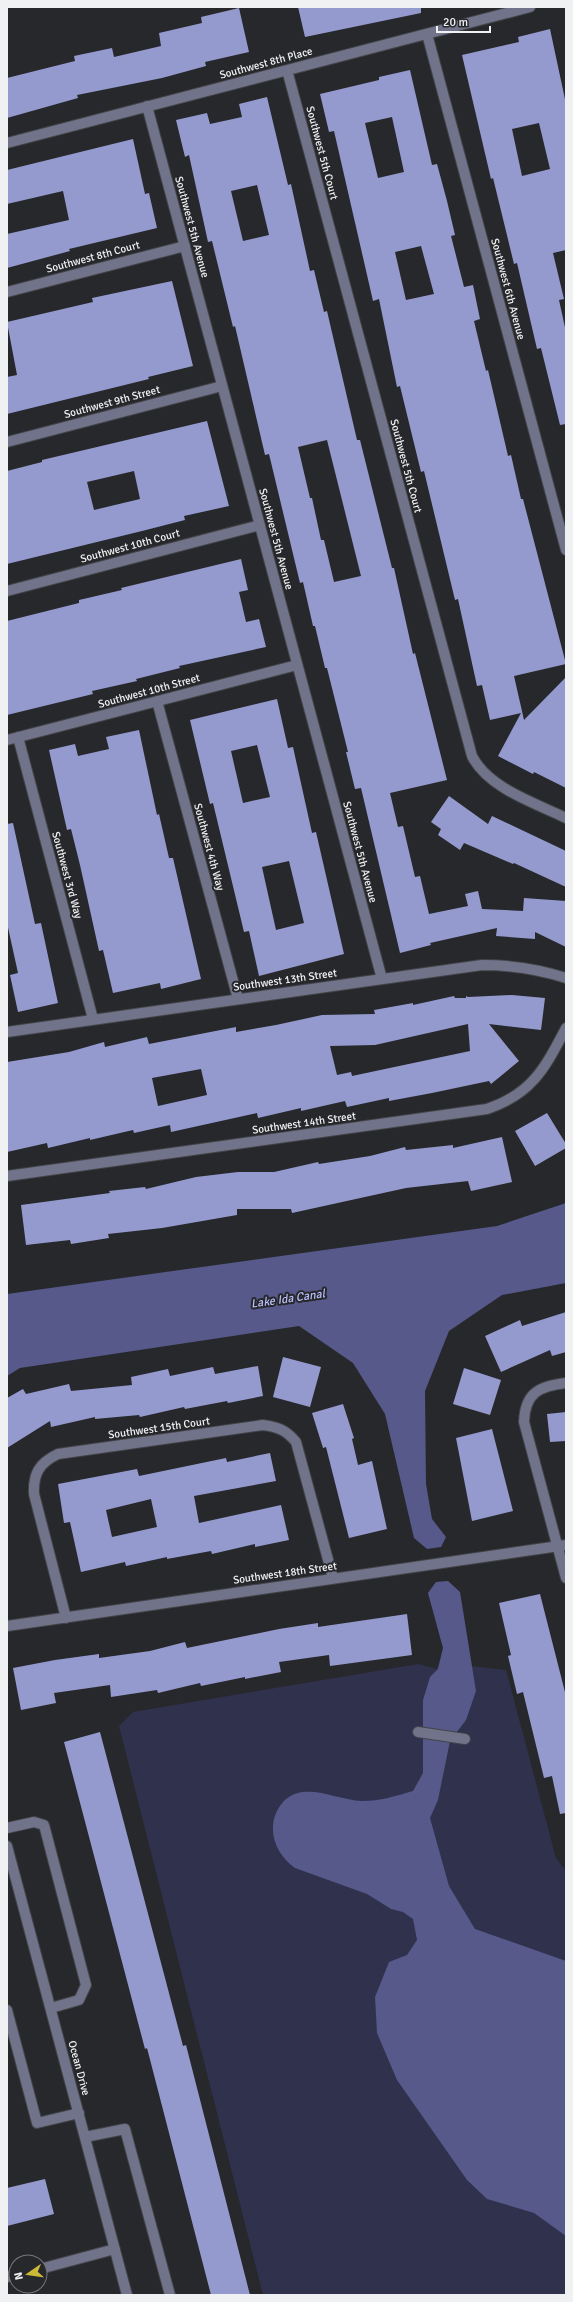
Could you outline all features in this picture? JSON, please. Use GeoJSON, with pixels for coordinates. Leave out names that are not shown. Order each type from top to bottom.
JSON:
{"type":"FeatureCollection","features":[{"type":"Feature","properties":{"kind":"street","name":"Southwest 8th Place"},"geometry":{"type":"LineString","coordinates":[[7,143],[530,7]]}},
{"type":"Feature","properties":{"kind":"street","name":"Southwest 6th Avenue"},"geometry":{"type":"LineString","coordinates":[[427,34],[566,550]]}},
{"type":"Feature","properties":{"kind":"street","name":"Southwest 5th Court"},"geometry":{"type":"LineString","coordinates":[[287,70],[472,756],[477,767],[495,783],[566,818]]}},
{"type":"Feature","properties":{"kind":"street","name":"Southwest 5th Avenue"},"geometry":{"type":"LineString","coordinates":[[147,106],[382,979]]}},
{"type":"Feature","properties":{"kind":"street","name":"Southwest 8th Court"},"geometry":{"type":"LineString","coordinates":[[7,292],[185,246]]}},
{"type":"Feature","properties":{"kind":"street","name":"Southwest 9th Street"},"geometry":{"type":"LineString","coordinates":[[7,442],[222,386]]}},
{"type":"Feature","properties":{"kind":"street","name":"Southwest 10th Court"},"geometry":{"type":"LineString","coordinates":[[7,591],[260,525]]}},
{"type":"Feature","properties":{"kind":"street","name":"Southwest 10th Street"},"geometry":{"type":"LineString","coordinates":[[7,740],[297,665]]}},
{"type":"Feature","properties":{"kind":"street","name":"Southwest 4th Way"},"geometry":{"type":"LineString","coordinates":[[158,701],[238,999]]}},
{"type":"Feature","properties":{"kind":"street","name":"Southwest 3rd Way"},"geometry":{"type":"LineString","coordinates":[[18,738],[93,1020]]}},
{"type":"Feature","properties":{"kind":"street","name":"Southwest 13th Street"},"geometry":{"type":"LineString","coordinates":[[7,1032],[482,965],[511,965],[540,970],[566,978]]}},
{"type":"Feature","properties":{"kind":"street","name":"Southwest 14th Street"},"geometry":{"type":"LineString","coordinates":[[7,1176],[487,1109],[510,1100],[531,1084],[548,1064],[566,1028]]}},
{"type":"Feature","properties":{"kind":"street"},"geometry":{"type":"LineString","coordinates":[[566,1383],[539,1389],[530,1398],[524,1410],[524,1422],[562,1546],[566,1578]]}},
{"type":"Feature","properties":{"kind":"street","name":"Southwest 15th Court"},"geometry":{"type":"LineString","coordinates":[[66,1618],[34,1494],[33,1481],[37,1469],[46,1460],[58,1454],[263,1425],[276,1426],[287,1432],[296,1442],[333,1578]]}},
{"type":"Feature","properties":{"kind":"street","name":"Southwest 18th Street"},"geometry":{"type":"LineString","coordinates":[[7,1626],[562,1546]]}},
{"type":"Feature","properties":{"kind":"street"},"geometry":{"type":"LineString","coordinates":[[418,1732],[465,1738]]}},
{"type":"Feature","properties":{"kind":"street"},"geometry":{"type":"LineString","coordinates":[[7,1828],[34,1822],[44,1825],[86,1985],[79,2000],[51,2008]]}},
{"type":"Feature","properties":{"kind":"street","name":"Ocean Drive"},"geometry":{"type":"LineString","coordinates":[[7,1846],[128,2295]]}},
{"type":"Feature","properties":{"kind":"street"},"geometry":{"type":"LineString","coordinates":[[7,2010],[38,2123],[79,2113]]}},
{"type":"Feature","properties":{"kind":"street"},"geometry":{"type":"LineString","coordinates":[[85,2137],[126,2129],[170,2295]]}},
{"type":"Feature","properties":{"kind":"street"},"geometry":{"type":"LineString","coordinates":[[48,2267],[115,2249]]}},
{"type":"Feature","properties":{"kind":"shaded area"},"geometry":{"type":"Polygon","coordinates":[[[448,1581],[460,1592],[471,1666],[506,1670],[556,1858],[566,1871],[566,2295],[263,2295],[119,1726],[133,1712],[418,1664],[437,1669],[443,1648],[428,1593],[436,1582],[448,1581]]]}},
{"type":"Feature","properties":{"kind":"water","name":"Lake Ida Canal"},"geometry":{"type":"Polygon","coordinates":[[[566,1203],[566,1283],[502,1295],[449,1331],[425,1391],[426,1484],[432,1519],[446,1537],[441,1547],[427,1549],[414,1538],[385,1414],[353,1363],[299,1326],[20,1368],[7,1376],[7,1294],[497,1226],[566,1203]]]}},
{"type":"Feature","properties":{"kind":"water"},"geometry":{"type":"Polygon","coordinates":[[[448,1581],[460,1592],[476,1691],[466,1720],[450,1741],[438,1800],[430,1818],[449,1886],[475,1929],[566,1961],[566,2236],[534,2213],[487,2199],[467,2180],[397,2080],[377,2033],[375,1997],[389,1962],[407,1955],[417,1940],[413,1919],[403,1912],[391,1909],[367,1894],[295,1868],[282,1855],[274,1839],[273,1824],[277,1811],[283,1802],[300,1792],[320,1793],[352,1800],[369,1801],[413,1791],[423,1773],[423,1700],[430,1677],[438,1669],[443,1648],[428,1593],[436,1582],[448,1581]]]}},
{"type":"Feature","properties":{"kind":"building"},"geometry":{"type":"Polygon","coordinates":[[[298,7],[421,7],[421,13],[305,37],[298,7]]]}},
{"type":"Feature","properties":{"kind":"building"},"geometry":{"type":"Polygon","coordinates":[[[239,8],[249,52],[205,62],[206,66],[162,78],[77,95],[78,98],[7,118],[7,78],[75,61],[74,56],[112,48],[114,57],[161,46],[159,33],[202,23],[201,17],[239,8]]]}},
{"type":"Feature","properties":{"kind":"building"},"geometry":{"type":"Polygon","coordinates":[[[550,29],[566,104],[566,250],[553,253],[564,299],[559,300],[566,332],[566,424],[560,425],[541,348],[537,349],[517,263],[514,264],[493,178],[491,179],[462,55],[519,42],[518,37],[550,29]],[[539,123],[512,129],[522,176],[550,169],[539,123]]]}},
{"type":"Feature","properties":{"kind":"building"},"geometry":{"type":"Polygon","coordinates":[[[410,70],[432,165],[437,164],[447,201],[455,235],[451,236],[464,287],[473,285],[480,319],[474,321],[486,371],[488,370],[508,456],[511,455],[521,499],[523,499],[566,664],[514,676],[524,720],[566,677],[566,788],[534,772],[533,774],[498,756],[521,713],[490,720],[482,685],[477,686],[458,599],[455,600],[424,471],[421,472],[400,386],[397,387],[379,299],[373,301],[334,131],[329,132],[320,94],[379,80],[379,77],[410,70]],[[392,117],[365,123],[378,178],[404,172],[392,117]],[[421,246],[395,252],[406,300],[434,294],[421,246]]]}},
{"type":"Feature","properties":{"kind":"building"},"geometry":{"type":"Polygon","coordinates":[[[267,97],[288,185],[291,184],[310,271],[314,270],[324,312],[327,311],[357,440],[360,440],[392,568],[394,568],[413,654],[415,653],[447,780],[390,793],[398,827],[403,826],[415,877],[420,876],[429,914],[468,906],[465,894],[478,891],[482,909],[523,911],[524,898],[566,901],[566,947],[535,932],[535,939],[496,936],[497,928],[430,943],[431,945],[400,953],[361,788],[355,789],[346,752],[348,752],[327,668],[325,668],[315,626],[313,626],[303,582],[300,583],[269,454],[265,455],[235,326],[233,327],[212,241],[208,242],[189,155],[185,157],[176,120],[207,113],[210,124],[242,117],[239,104],[267,97]],[[257,185],[231,191],[243,241],[269,235],[257,185]],[[327,440],[298,447],[310,498],[312,498],[321,540],[324,540],[334,582],[361,576],[327,440]]]}},
{"type":"Feature","properties":{"kind":"building"},"geometry":{"type":"Polygon","coordinates":[[[133,139],[145,194],[149,193],[157,228],[69,249],[70,251],[7,268],[7,234],[69,220],[63,191],[7,204],[7,170],[133,139]]]}},
{"type":"Feature","properties":{"kind":"building"},"geometry":{"type":"Polygon","coordinates":[[[172,281],[193,366],[148,377],[149,379],[7,414],[7,377],[17,375],[7,322],[93,302],[92,298],[172,281]]]}},
{"type":"Feature","properties":{"kind":"building"},"geometry":{"type":"Polygon","coordinates":[[[207,421],[229,506],[184,516],[185,520],[7,564],[7,471],[42,462],[42,460],[207,421]],[[134,471],[87,482],[94,510],[140,499],[134,471]]]}},
{"type":"Feature","properties":{"kind":"building"},"geometry":{"type":"Polygon","coordinates":[[[241,559],[248,590],[239,592],[246,622],[259,619],[266,647],[179,666],[180,668],[136,679],[137,681],[92,691],[93,694],[7,715],[7,621],[79,603],[79,600],[122,590],[121,588],[241,559]]]}},
{"type":"Feature","properties":{"kind":"building"},"geometry":{"type":"Polygon","coordinates":[[[277,699],[288,748],[293,747],[312,833],[316,832],[344,954],[259,976],[249,931],[244,932],[213,803],[210,804],[190,720],[277,699]],[[257,745],[231,751],[243,803],[270,797],[257,745]],[[289,861],[262,867],[276,930],[304,923],[289,861]]]}},
{"type":"Feature","properties":{"kind":"building"},"geometry":{"type":"Polygon","coordinates":[[[139,730],[157,815],[159,814],[169,858],[173,858],[201,979],[161,989],[160,983],[113,993],[103,950],[99,951],[71,829],[67,830],[49,750],[75,744],[78,756],[109,749],[106,737],[139,730]]]}},
{"type":"Feature","properties":{"kind":"building"},"geometry":{"type":"Polygon","coordinates":[[[449,796],[488,824],[492,816],[566,851],[566,887],[514,863],[513,864],[464,843],[460,850],[438,835],[441,829],[431,822],[449,796]]]}},
{"type":"Feature","properties":{"kind":"building"},"geometry":{"type":"Polygon","coordinates":[[[13,823],[35,924],[41,923],[58,1003],[18,1012],[10,975],[18,973],[7,923],[7,824],[13,823]]]}},
{"type":"Feature","properties":{"kind":"building"},"geometry":{"type":"Polygon","coordinates":[[[512,995],[545,998],[541,1030],[489,1024],[519,1061],[491,1084],[489,1081],[389,1101],[389,1098],[347,1107],[345,1101],[301,1111],[301,1108],[258,1118],[257,1113],[171,1132],[170,1125],[134,1133],[133,1130],[48,1148],[47,1143],[7,1152],[7,1062],[69,1052],[104,1042],[105,1047],[147,1037],[149,1044],[236,1027],[236,1032],[322,1015],[375,1014],[374,1010],[413,1003],[413,1005],[454,996],[455,998],[512,995]],[[468,1024],[375,1045],[330,1046],[337,1075],[351,1072],[352,1076],[470,1051],[468,1024]],[[201,1069],[152,1078],[158,1106],[207,1095],[201,1069]]]}},
{"type":"Feature","properties":{"kind":"building"},"geometry":{"type":"Polygon","coordinates":[[[547,1113],[566,1144],[566,1148],[535,1166],[515,1131],[547,1113]]]}},
{"type":"Feature","properties":{"kind":"building"},"geometry":{"type":"Polygon","coordinates":[[[502,1137],[512,1182],[471,1191],[468,1181],[406,1188],[292,1213],[291,1209],[237,1209],[237,1215],[162,1228],[108,1234],[109,1238],[71,1244],[70,1240],[26,1245],[21,1205],[110,1193],[109,1191],[145,1187],[146,1189],[196,1177],[238,1172],[274,1172],[318,1162],[319,1164],[370,1156],[405,1147],[406,1150],[453,1145],[453,1148],[502,1137]]]}},
{"type":"Feature","properties":{"kind":"building"},"geometry":{"type":"Polygon","coordinates":[[[566,1312],[566,1352],[552,1356],[550,1350],[501,1372],[485,1336],[520,1320],[522,1326],[566,1312]]]}},
{"type":"Feature","properties":{"kind":"building"},"geometry":{"type":"Polygon","coordinates":[[[283,1357],[321,1367],[310,1407],[273,1397],[283,1357]]]}},
{"type":"Feature","properties":{"kind":"building"},"geometry":{"type":"Polygon","coordinates":[[[258,1366],[263,1396],[185,1409],[184,1407],[140,1417],[139,1415],[95,1419],[95,1417],[51,1427],[50,1421],[7,1448],[7,1398],[23,1389],[26,1394],[69,1384],[71,1391],[132,1385],[131,1377],[168,1369],[170,1376],[213,1367],[215,1374],[258,1366]]]}},
{"type":"Feature","properties":{"kind":"building"},"geometry":{"type":"Polygon","coordinates":[[[464,1368],[501,1380],[490,1415],[453,1404],[464,1368]]]}},
{"type":"Feature","properties":{"kind":"building"},"geometry":{"type":"Polygon","coordinates":[[[343,1404],[354,1438],[352,1439],[358,1465],[372,1461],[387,1529],[349,1538],[326,1447],[323,1448],[312,1413],[343,1404]]]}},
{"type":"Feature","properties":{"kind":"building"},"geometry":{"type":"Polygon","coordinates":[[[566,1412],[566,1441],[550,1442],[547,1414],[566,1412]]]}},
{"type":"Feature","properties":{"kind":"building"},"geometry":{"type":"Polygon","coordinates":[[[492,1429],[513,1511],[472,1521],[456,1438],[492,1429]]]}},
{"type":"Feature","properties":{"kind":"building"},"geometry":{"type":"Polygon","coordinates":[[[270,1453],[276,1481],[194,1496],[199,1523],[281,1505],[289,1540],[255,1547],[255,1544],[212,1554],[211,1551],[167,1559],[167,1557],[126,1566],[125,1562],[81,1572],[70,1522],[64,1523],[58,1484],[137,1469],[139,1476],[226,1458],[227,1462],[270,1453]],[[151,1499],[106,1510],[112,1537],[157,1527],[151,1499]]]}},
{"type":"Feature","properties":{"kind":"building"},"geometry":{"type":"Polygon","coordinates":[[[540,1594],[566,1696],[566,1813],[560,1814],[552,1776],[544,1778],[523,1692],[517,1694],[508,1656],[511,1655],[499,1603],[540,1594]]]}},
{"type":"Feature","properties":{"kind":"building"},"geometry":{"type":"Polygon","coordinates":[[[407,1614],[412,1655],[330,1666],[329,1655],[279,1662],[281,1672],[245,1679],[245,1677],[201,1686],[200,1683],[158,1693],[157,1690],[111,1697],[110,1685],[54,1693],[56,1703],[21,1710],[13,1668],[99,1654],[99,1658],[150,1651],[185,1642],[187,1648],[279,1629],[318,1623],[318,1627],[407,1614]]]}},
{"type":"Feature","properties":{"kind":"building"},"geometry":{"type":"Polygon","coordinates":[[[100,1732],[183,2046],[186,2045],[250,2295],[211,2295],[147,2048],[145,2049],[64,1742],[100,1732]]]}},
{"type":"Feature","properties":{"kind":"building"},"geometry":{"type":"Polygon","coordinates":[[[45,2179],[54,2214],[7,2226],[7,2188],[45,2179]]]}}]}
